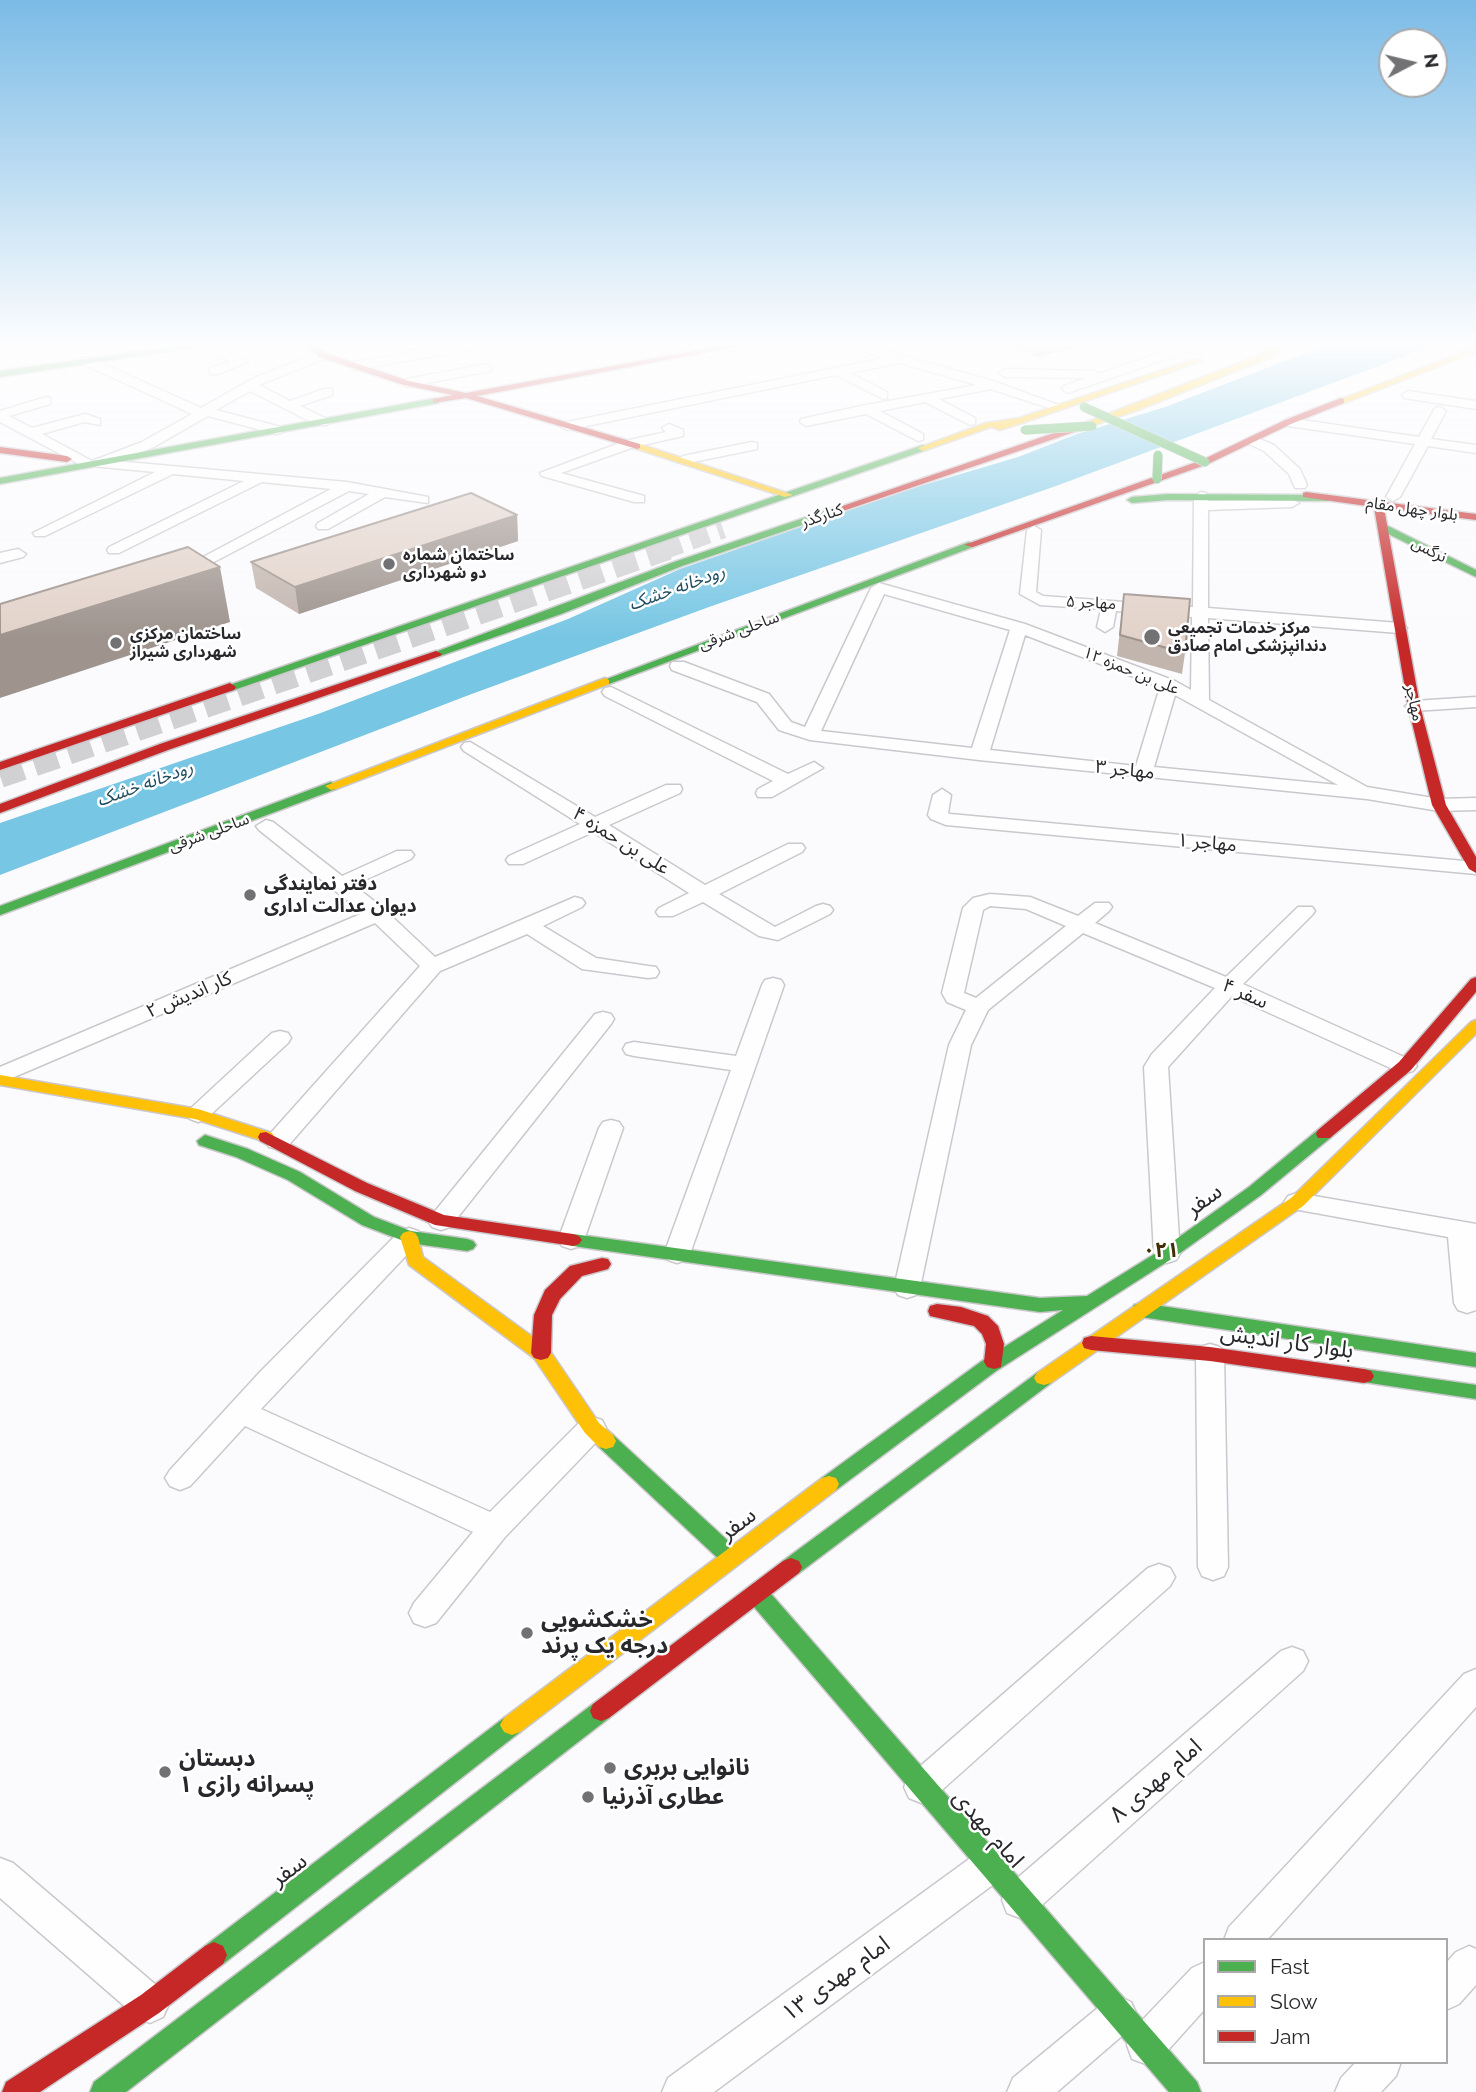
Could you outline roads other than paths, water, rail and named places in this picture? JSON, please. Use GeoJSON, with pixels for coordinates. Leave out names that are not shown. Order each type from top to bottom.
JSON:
{"type":"FeatureCollection","features":[{"type":"Feature","properties":{"kind":"main road"},"geometry":{"type":"LineString","coordinates":[[0,481],[206,443]]}},
{"type":"Feature","properties":{"kind":"main road"},"geometry":{"type":"LineString","coordinates":[[625,443],[788,495]]}},
{"type":"Feature","properties":{"kind":"main road"},"geometry":{"type":"LineString","coordinates":[[0,766],[938,443]]}},
{"type":"Feature","properties":{"kind":"main road"},"geometry":{"type":"LineString","coordinates":[[695,527],[694,531],[699,536],[719,531],[995,443]]}},
{"type":"Feature","properties":{"kind":"main road","name":"کنارگذر"},"geometry":{"type":"LineString","coordinates":[[557,612],[678,564],[1034,443]]}},
{"type":"Feature","properties":{"kind":"main road","name":"بلوار چهل مقام"},"geometry":{"type":"LineString","coordinates":[[1130,443],[1185,468],[1328,498],[1476,508]]}},
{"type":"Feature","properties":{"kind":"main road","name":"بلوار چهل مقام"},"geometry":{"type":"LineString","coordinates":[[1163,443],[1205,461],[1223,476]]}},
{"type":"Feature","properties":{"kind":"main road"},"geometry":{"type":"LineString","coordinates":[[1142,465],[1200,443]]}},
{"type":"Feature","properties":{"kind":"main road","name":"ساحلی شرقی"},"geometry":{"type":"LineString","coordinates":[[0,911],[968,544],[1205,461],[1245,443]]}},
{"type":"Feature","properties":{"kind":"main road"},"geometry":{"type":"LineString","coordinates":[[1177,449],[1231,448]]}},
{"type":"Feature","properties":{"kind":"main road"},"geometry":{"type":"LineString","coordinates":[[0,450],[92,463]]}},
{"type":"Feature","properties":{"kind":"main road"},"geometry":{"type":"LineString","coordinates":[[1157,479],[1158,455]]}},
{"type":"Feature","properties":{"kind":"main road","name":"بلوار چهل مقام"},"geometry":{"type":"LineString","coordinates":[[1275,481],[1476,517]]}},
{"type":"Feature","properties":{"kind":"main road"},"geometry":{"type":"LineString","coordinates":[[795,593],[855,575],[1094,484]]}},
{"type":"Feature","properties":{"kind":"main road","name":"ساحلی شرقی"},"geometry":{"type":"LineString","coordinates":[[0,926],[267,826],[1034,530],[1130,500],[1328,498]]}},
{"type":"Feature","properties":{"kind":"main road","name":"مهاجر"},"geometry":{"type":"LineString","coordinates":[[1386,501],[1382,527],[1414,706],[1439,805],[1475,868]]}},
{"type":"Feature","properties":{"kind":"main road","name":"نرگس"},"geometry":{"type":"LineString","coordinates":[[1382,527],[1476,574]]}},
{"type":"Feature","properties":{"kind":"main road"},"geometry":{"type":"LineString","coordinates":[[126,744],[701,546],[719,531]]}},
{"type":"Feature","properties":{"kind":"main road"},"geometry":{"type":"LineString","coordinates":[[673,534],[691,538],[701,546]]}},
{"type":"Feature","properties":{"kind":"main road"},"geometry":{"type":"LineString","coordinates":[[498,724],[536,701],[587,677],[822,593],[855,575]]}},
{"type":"Feature","properties":{"kind":"main road"},"geometry":{"type":"LineString","coordinates":[[189,722],[236,714],[503,625],[557,612]]}},
{"type":"Feature","properties":{"kind":"main road"},"geometry":{"type":"LineString","coordinates":[[0,809],[164,747],[557,612]]}},
{"type":"Feature","properties":{"kind":"main road"},"geometry":{"type":"LineString","coordinates":[[0,899],[241,809],[469,716]]}},
{"type":"Feature","properties":{"kind":"main road","name":"سفر"},"geometry":{"type":"LineString","coordinates":[[16,2092],[150,2004],[731,1557],[994,1362],[1167,1254],[1255,1191],[1405,1066],[1476,982]]}},
{"type":"Feature","properties":{"kind":"main road"},"geometry":{"type":"LineString","coordinates":[[104,2092],[515,1776],[1091,1343],[1297,1202],[1476,1025]]}},
{"type":"Feature","properties":{"kind":"main road"},"geometry":{"type":"LineString","coordinates":[[0,1078],[196,1126],[278,1141],[361,1186],[441,1221],[566,1249],[608,1264],[576,1271],[562,1282],[552,1295],[542,1315],[541,1353]]}},
{"type":"Feature","properties":{"kind":"main road"},"geometry":{"type":"LineString","coordinates":[[196,1126],[243,1153],[294,1176],[368,1221],[409,1237],[478,1247]]}},
{"type":"Feature","properties":{"kind":"main road"},"geometry":{"type":"LineString","coordinates":[[409,1237],[415,1260],[541,1353],[592,1428],[731,1557]]}},
{"type":"Feature","properties":{"kind":"main road"},"geometry":{"type":"LineString","coordinates":[[566,1249],[677,1254],[914,1298],[1040,1305],[1088,1301]]}},
{"type":"Feature","properties":{"kind":"main road"},"geometry":{"type":"LineString","coordinates":[[914,1298],[981,1321],[991,1331],[995,1344],[994,1362]]}},
{"type":"Feature","properties":{"kind":"main road","name":"بلوار کار اندیش"},"geometry":{"type":"LineString","coordinates":[[1141,1310],[1476,1360]]}},
{"type":"Feature","properties":{"kind":"main road","name":"بلوار کار اندیش"},"geometry":{"type":"LineString","coordinates":[[1091,1343],[1210,1354],[1476,1392]]}},
{"type":"Feature","properties":{"kind":"main road","name":"امام مهدی"},"geometry":{"type":"LineString","coordinates":[[757,1594],[989,1866],[1187,2092]]}},
{"type":"Feature","properties":{"kind":"street"},"geometry":{"type":"LineString","coordinates":[[50,443],[92,463],[347,486],[423,500]]}},
{"type":"Feature","properties":{"kind":"street"},"geometry":{"type":"LineString","coordinates":[[92,463],[139,443]]}},
{"type":"Feature","properties":{"kind":"street"},"geometry":{"type":"LineString","coordinates":[[636,443],[547,473],[639,499]]}},
{"type":"Feature","properties":{"kind":"street"},"geometry":{"type":"LineString","coordinates":[[1258,443],[1269,448],[1295,472],[1300,485]]}},
{"type":"Feature","properties":{"kind":"street"},"geometry":{"type":"LineString","coordinates":[[1386,501],[1423,443]]}},
{"type":"Feature","properties":{"kind":"street"},"geometry":{"type":"LineString","coordinates":[[1435,443],[1476,449]]}},
{"type":"Feature","properties":{"kind":"street"},"geometry":{"type":"LineString","coordinates":[[683,460],[752,446]]}},
{"type":"Feature","properties":{"kind":"street"},"geometry":{"type":"LineString","coordinates":[[40,533],[172,470]]}},
{"type":"Feature","properties":{"kind":"street"},"geometry":{"type":"LineString","coordinates":[[114,550],[258,478]]}},
{"type":"Feature","properties":{"kind":"street"},"geometry":{"type":"LineString","coordinates":[[193,568],[347,486]]}},
{"type":"Feature","properties":{"kind":"street"},"geometry":{"type":"LineString","coordinates":[[323,526],[384,492]]}},
{"type":"Feature","properties":{"kind":"street"},"geometry":{"type":"LineString","coordinates":[[1200,700],[1201,501],[1349,501]]}},
{"type":"Feature","properties":{"kind":"street"},"geometry":{"type":"LineString","coordinates":[[1033,598],[1028,594],[1034,530]]}},
{"type":"Feature","properties":{"kind":"street"},"geometry":{"type":"LineString","coordinates":[[0,557],[18,554]]}},
{"type":"Feature","properties":{"kind":"street"},"geometry":{"type":"LineString","coordinates":[[678,666],[763,698],[785,726],[810,735],[879,588]]}},
{"type":"Feature","properties":{"kind":"street","name":"۱۲ علی بن حمزه"},"geometry":{"type":"LineString","coordinates":[[879,588],[1019,627],[1169,685],[1367,793]]}},
{"type":"Feature","properties":{"kind":"street","name":"۵ مهاجر"},"geometry":{"type":"LineString","coordinates":[[1033,598],[1399,628]]}},
{"type":"Feature","properties":{"kind":"street"},"geometry":{"type":"LineString","coordinates":[[1105,627],[1110,604]]}},
{"type":"Feature","properties":{"kind":"street"},"geometry":{"type":"LineString","coordinates":[[979,755],[1019,627]]}},
{"type":"Feature","properties":{"kind":"street"},"geometry":{"type":"LineString","coordinates":[[1143,772],[1169,685]]}},
{"type":"Feature","properties":{"kind":"street"},"geometry":{"type":"LineString","coordinates":[[611,692],[787,781]]}},
{"type":"Feature","properties":{"kind":"street"},"geometry":{"type":"LineString","coordinates":[[1414,706],[1476,702]]}},
{"type":"Feature","properties":{"kind":"street","name":"۳ مهاجر"},"geometry":{"type":"LineString","coordinates":[[810,735],[979,755],[1367,793],[1439,805],[1476,804]]}},
{"type":"Feature","properties":{"kind":"street","name":"۴ علی بن حمزه"},"geometry":{"type":"LineString","coordinates":[[470,747],[771,934],[778,934],[823,910]]}},
{"type":"Feature","properties":{"kind":"street"},"geometry":{"type":"LineString","coordinates":[[765,793],[814,768]]}},
{"type":"Feature","properties":{"kind":"street"},"geometry":{"type":"LineString","coordinates":[[516,860],[673,789]]}},
{"type":"Feature","properties":{"kind":"street"},"geometry":{"type":"LineString","coordinates":[[940,818],[938,815],[942,795]]}},
{"type":"Feature","properties":{"kind":"street","name":"۱ مهاجر"},"geometry":{"type":"LineString","coordinates":[[940,818],[1475,868]]}},
{"type":"Feature","properties":{"kind":"street"},"geometry":{"type":"LineString","coordinates":[[267,826],[378,914],[432,966]]}},
{"type":"Feature","properties":{"kind":"street"},"geometry":{"type":"LineString","coordinates":[[666,912],[795,848]]}},
{"type":"Feature","properties":{"kind":"street"},"geometry":{"type":"LineString","coordinates":[[340,884],[404,855]]}},
{"type":"Feature","properties":{"kind":"street","name":"۴ سفر"},"geometry":{"type":"LineString","coordinates":[[978,1007],[955,997],[953,993],[973,908],[980,902],[990,900],[1030,903],[1229,986],[1405,1066]]}},
{"type":"Feature","properties":{"kind":"street"},"geometry":{"type":"LineString","coordinates":[[278,1141],[432,966],[575,903]]}},
{"type":"Feature","properties":{"kind":"street"},"geometry":{"type":"LineString","coordinates":[[914,1298],[960,1045],[978,1007],[1102,907]]}},
{"type":"Feature","properties":{"kind":"street"},"geometry":{"type":"LineString","coordinates":[[1167,1254],[1156,1067],[1160,1059],[1229,986],[1305,911]]}},
{"type":"Feature","properties":{"kind":"street","name":"۲ کار اندیش"},"geometry":{"type":"LineString","coordinates":[[0,1078],[378,914]]}},
{"type":"Feature","properties":{"kind":"street"},"geometry":{"type":"LineString","coordinates":[[528,926],[590,964],[648,972]]}},
{"type":"Feature","properties":{"kind":"street"},"geometry":{"type":"LineString","coordinates":[[677,1254],[773,985]]}},
{"type":"Feature","properties":{"kind":"street"},"geometry":{"type":"LineString","coordinates":[[441,1221],[603,1019]]}},
{"type":"Feature","properties":{"kind":"street"},"geometry":{"type":"LineString","coordinates":[[196,1126],[280,1038]]}},
{"type":"Feature","properties":{"kind":"street"},"geometry":{"type":"LineString","coordinates":[[634,1049],[746,1065]]}},
{"type":"Feature","properties":{"kind":"street"},"geometry":{"type":"LineString","coordinates":[[566,1249],[611,1128]]}},
{"type":"Feature","properties":{"kind":"street"},"geometry":{"type":"LineString","coordinates":[[1297,1202],[1468,1232],[1467,1303]]}},
{"type":"Feature","properties":{"kind":"street"},"geometry":{"type":"LineString","coordinates":[[180,1478],[409,1237]]}},
{"type":"Feature","properties":{"kind":"street"},"geometry":{"type":"LineString","coordinates":[[1210,1354],[1213,1567]]}},
{"type":"Feature","properties":{"kind":"street"},"geometry":{"type":"LineString","coordinates":[[241,1412],[494,1528]]}},
{"type":"Feature","properties":{"kind":"street"},"geometry":{"type":"LineString","coordinates":[[425,1613],[494,1528],[592,1428]]}},
{"type":"Feature","properties":{"kind":"street"},"geometry":{"type":"LineString","coordinates":[[921,1787],[1159,1577]]}},
{"type":"Feature","properties":{"kind":"street","name":"۸ امام مهدی"},"geometry":{"type":"LineString","coordinates":[[1020,1900],[1293,1661]]}},
{"type":"Feature","properties":{"kind":"street"},"geometry":{"type":"LineString","coordinates":[[1244,1938],[1476,1684]]}},
{"type":"Feature","properties":{"kind":"street","name":"۱۳ امام مهدی"},"geometry":{"type":"LineString","coordinates":[[682,2092],[989,1866]]}},
{"type":"Feature","properties":{"kind":"street"},"geometry":{"type":"LineString","coordinates":[[0,1875],[150,2004]]}},
{"type":"Feature","properties":{"kind":"street"},"geometry":{"type":"LineString","coordinates":[[1146,2045],[1203,1982]]}},
{"type":"Feature","properties":{"kind":"street"},"geometry":{"type":"LineString","coordinates":[[1027,2092],[1118,2015]]}},
{"type":"Feature","properties":{"kind":"street"},"geometry":{"type":"LineString","coordinates":[[1355,2092],[1379,2064]]}},
{"type":"Feature","properties":{"kind":"water","name":"رودخانه خشک"},"geometry":{"type":"Polygon","coordinates":[[[1055,443],[1173,443],[469,695],[0,875],[0,823],[318,714],[568,619],[680,569],[910,489],[1018,457],[1055,443]]]}},
{"type":"Feature","properties":{"kind":"tunnel"},"geometry":{"type":"LineString","coordinates":[[663,550],[723,529]]}},
{"type":"Feature","properties":{"kind":"tunnel"},"geometry":{"type":"LineString","coordinates":[[0,776],[668,548]]}},
{"type":"Feature","properties":{"kind":"place","name":"ساختمان شماره دو شهرداری"},"geometry":{"type":"Point","coordinates":[389,564]}},
{"type":"Feature","properties":{"kind":"place","name":"مرکز خدمات تجمیعی دندانپزشکی امام صادق"},"geometry":{"type":"Point","coordinates":[1152,637]}},
{"type":"Feature","properties":{"kind":"place","name":"ساختمان مرکزی شهرداری شیراز"},"geometry":{"type":"Point","coordinates":[116,643]}},
{"type":"Feature","properties":{"kind":"place","name":"دفتر نمایندگی دیوان عدالت اداری"},"geometry":{"type":"Point","coordinates":[250,895]}},
{"type":"Feature","properties":{"kind":"place","name":"خشکشویی درجه یک پرند"},"geometry":{"type":"Point","coordinates":[527,1633]}},
{"type":"Feature","properties":{"kind":"place","name":"نانوایی بربری"},"geometry":{"type":"Point","coordinates":[610,1768]}},
{"type":"Feature","properties":{"kind":"place","name":"دبستان پسرانه رازی ۱"},"geometry":{"type":"Point","coordinates":[165,1772]}},
{"type":"Feature","properties":{"kind":"place","name":"عطاری آذرنیا"},"geometry":{"type":"Point","coordinates":[588,1797]}},
{"type":"Feature","properties":{"kind":"district","name":"۰۲۱"},"geometry":{"type":"Point","coordinates":[1161,1251]}}]}
